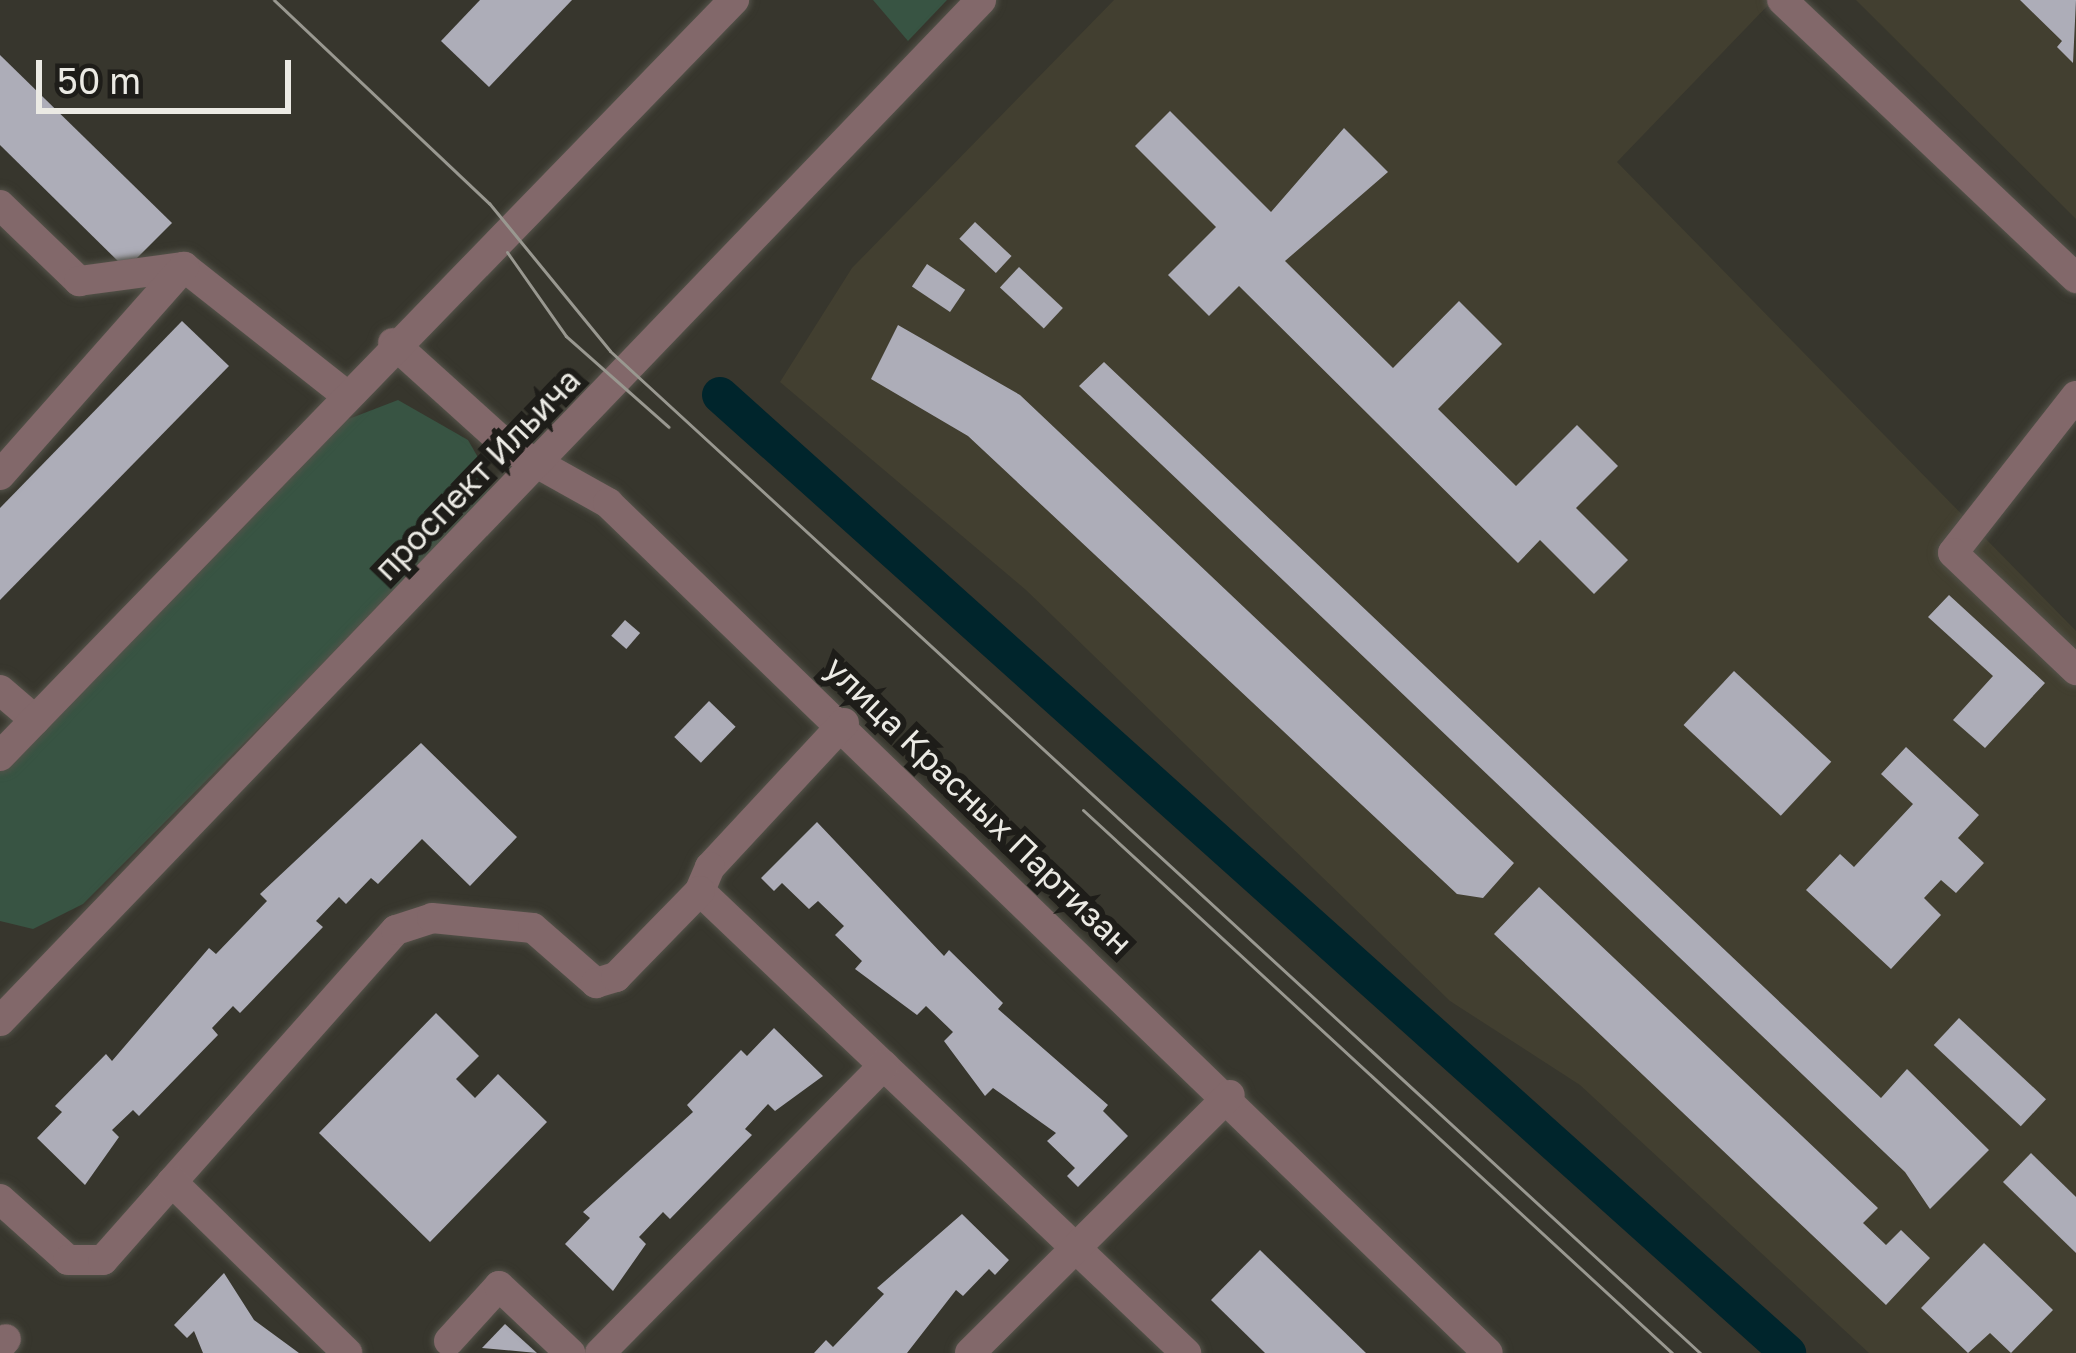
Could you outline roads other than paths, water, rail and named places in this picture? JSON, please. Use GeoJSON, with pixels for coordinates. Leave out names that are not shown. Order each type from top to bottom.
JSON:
{"type":"FeatureCollection","features":[{"type":"Feature","properties":{"kind":"street"},"geometry":{"type":"LineString","coordinates":[[0,756],[393,343],[734,0]]}},
{"type":"Feature","properties":{"kind":"street","name":"проспект Ильича"},"geometry":{"type":"LineString","coordinates":[[0,1021],[12,986],[542,461],[981,0]]}},
{"type":"Feature","properties":{"kind":"street"},"geometry":{"type":"LineString","coordinates":[[1782,0],[2076,278]]}},
{"type":"Feature","properties":{"kind":"street"},"geometry":{"type":"LineString","coordinates":[[0,205],[79,281],[184,267],[345,394]]}},
{"type":"Feature","properties":{"kind":"street"},"geometry":{"type":"LineString","coordinates":[[0,475],[184,267]]}},
{"type":"Feature","properties":{"kind":"street","name":"улица Красных Партизан"},"geometry":{"type":"LineString","coordinates":[[393,343],[508,447],[542,461],[608,503],[1230,1095],[1489,1353]]}},
{"type":"Feature","properties":{"kind":"street"},"geometry":{"type":"LineString","coordinates":[[2076,395],[1953,553],[2076,670]]}},
{"type":"Feature","properties":{"kind":"street"},"geometry":{"type":"LineString","coordinates":[[0,690],[35,720]]}},
{"type":"Feature","properties":{"kind":"street"},"geometry":{"type":"LineString","coordinates":[[0,1198],[68,1260],[103,1260],[396,930],[432,918],[533,928],[596,983],[616,977],[700,891],[710,867],[844,723]]}},
{"type":"Feature","properties":{"kind":"street"},"geometry":{"type":"LineString","coordinates":[[700,891],[1186,1353]]}},
{"type":"Feature","properties":{"kind":"street"},"geometry":{"type":"LineString","coordinates":[[600,1353],[884,1065]]}},
{"type":"Feature","properties":{"kind":"street"},"geometry":{"type":"LineString","coordinates":[[970,1353],[1078,1251],[1230,1095]]}},
{"type":"Feature","properties":{"kind":"street"},"geometry":{"type":"LineString","coordinates":[[172,1182],[346,1353]]}},
{"type":"Feature","properties":{"kind":"street"},"geometry":{"type":"LineString","coordinates":[[449,1349],[499,1286],[570,1353]]}},
{"type":"Feature","properties":{"kind":"waterway"},"geometry":{"type":"LineString","coordinates":[[720,395],[1788,1353]]}},
{"type":"Feature","properties":{"kind":"tram line"},"geometry":{"type":"LineString","coordinates":[[274,0],[489,203],[610,351],[1700,1353]]}},
{"type":"Feature","properties":{"kind":"tram line"},"geometry":{"type":"LineString","coordinates":[[507,252],[566,336],[669,427]]}},
{"type":"Feature","properties":{"kind":"tram line"},"geometry":{"type":"LineString","coordinates":[[1083,810],[1672,1353]]}}]}
